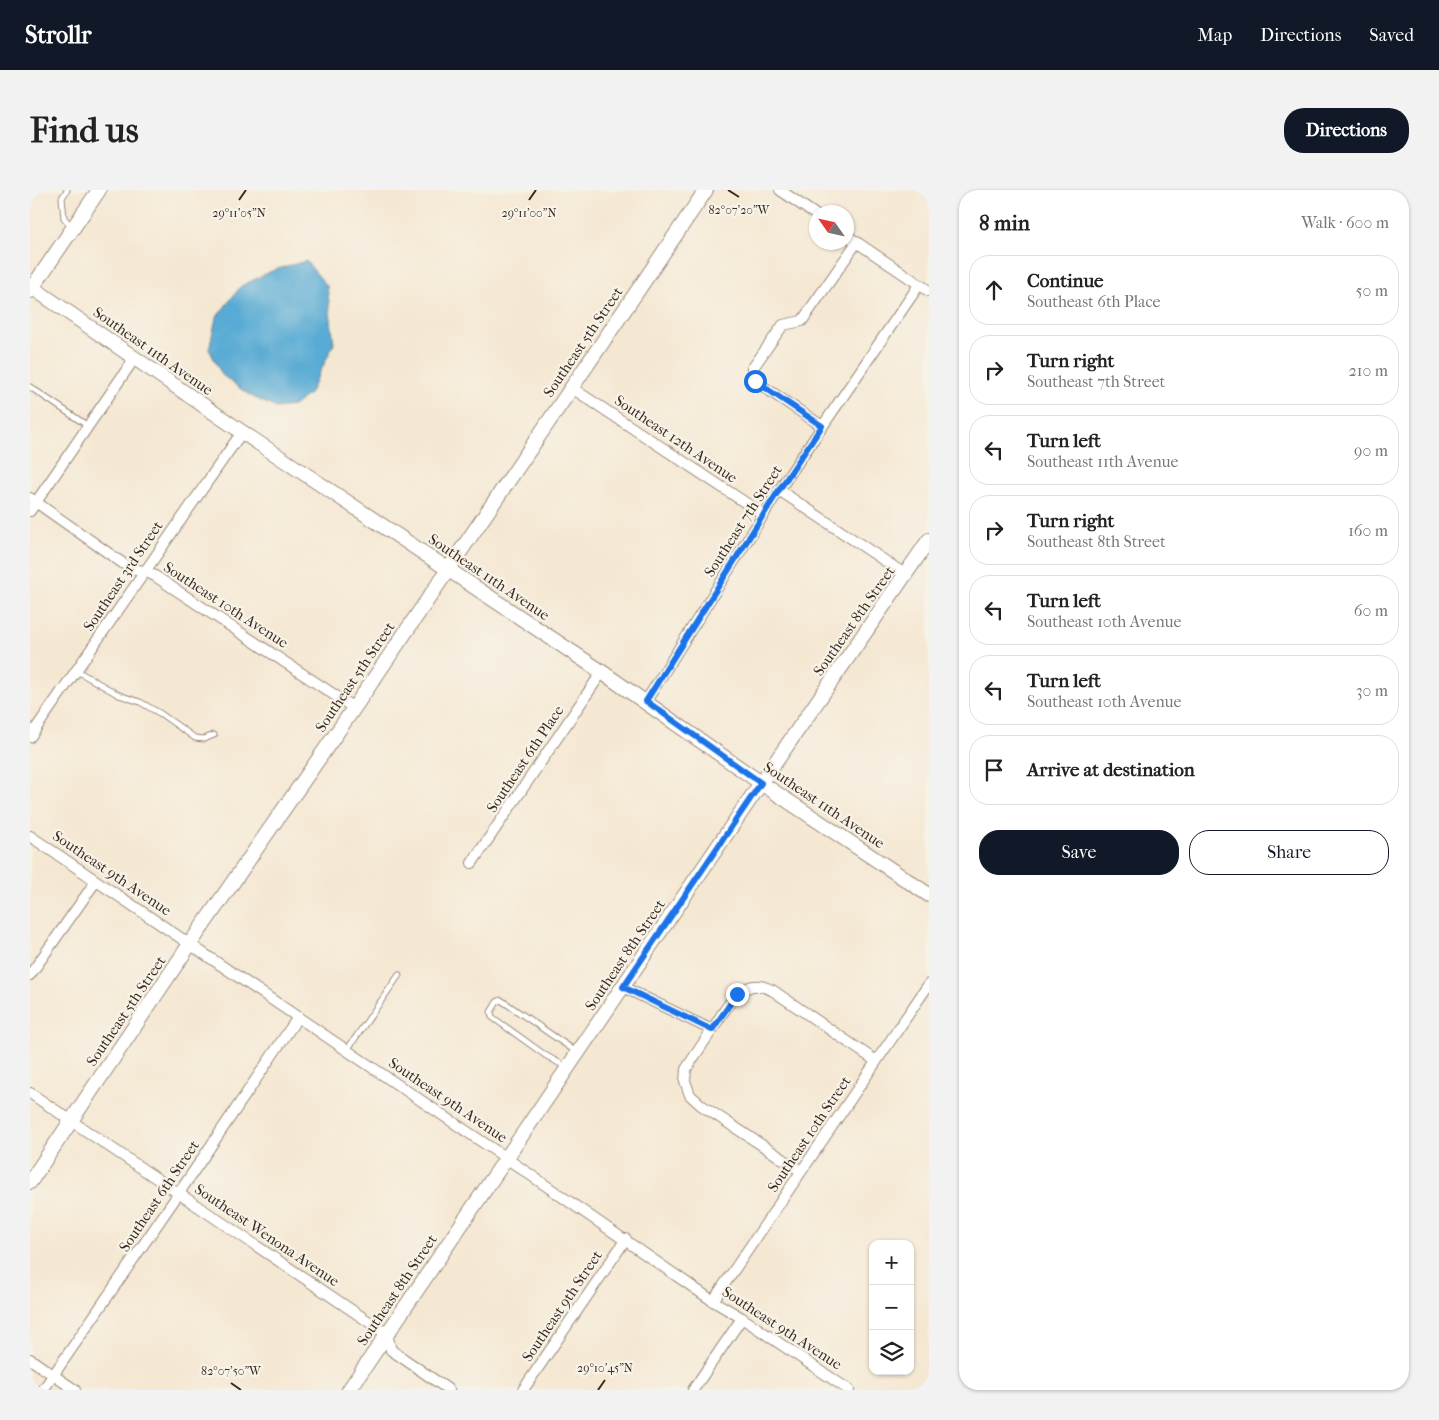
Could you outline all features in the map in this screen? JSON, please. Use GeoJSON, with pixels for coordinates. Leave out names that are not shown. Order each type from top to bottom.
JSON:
{"type":"FeatureCollection","features":[{"type":"Feature","properties":{"kind":"street"},"geometry":{"type":"LineString","coordinates":[[31,288],[99,190]]}},
{"type":"Feature","properties":{"kind":"street","name":"Southeast 5th Street"},"geometry":{"type":"LineString","coordinates":[[30,1182],[190,944],[354,708],[706,190]]}},
{"type":"Feature","properties":{"kind":"street"},"geometry":{"type":"LineString","coordinates":[[780,190],[809,210]]}},
{"type":"Feature","properties":{"kind":"street"},"geometry":{"type":"LineString","coordinates":[[854,240],[929,292]]}},
{"type":"Feature","properties":{"kind":"street"},"geometry":{"type":"LineString","coordinates":[[822,426],[755,381],[752,369],[783,325],[802,321],[857,242]]}},
{"type":"Feature","properties":{"kind":"street","name":"Southeast 7th Street"},"geometry":{"type":"LineString","coordinates":[[646,701],[779,490],[919,285]]}},
{"type":"Feature","properties":{"kind":"street","name":"Southeast 11th Avenue"},"geometry":{"type":"LineString","coordinates":[[31,288],[134,360],[646,701],[761,783],[929,895]]}},
{"type":"Feature","properties":{"kind":"street"},"geometry":{"type":"LineString","coordinates":[[32,504],[134,360]]}},
{"type":"Feature","properties":{"kind":"street","name":"Southeast 12th Avenue"},"geometry":{"type":"LineString","coordinates":[[572,388],[764,515]]}},
{"type":"Feature","properties":{"kind":"street","name":"Southeast 3rd Street"},"geometry":{"type":"LineString","coordinates":[[30,737],[242,432]]}},
{"type":"Feature","properties":{"kind":"street"},"geometry":{"type":"LineString","coordinates":[[779,490],[906,575]]}},
{"type":"Feature","properties":{"kind":"street","name":"Southeast 10th Avenue"},"geometry":{"type":"LineString","coordinates":[[32,504],[131,569],[144,571],[155,576],[354,708]]}},
{"type":"Feature","properties":{"kind":"street","name":"Southeast 8th Street"},"geometry":{"type":"LineString","coordinates":[[349,1390],[761,783],[929,540]]}},
{"type":"Feature","properties":{"kind":"street","name":"Southeast 6th Place"},"geometry":{"type":"LineString","coordinates":[[472,863],[602,672]]}},
{"type":"Feature","properties":{"kind":"street","name":"Southeast 9th Avenue"},"geometry":{"type":"LineString","coordinates":[[30,836],[506,1158],[713,1301],[742,1318],[849,1390]]}},
{"type":"Feature","properties":{"kind":"street"},"geometry":{"type":"LineString","coordinates":[[30,975],[96,881]]}},
{"type":"Feature","properties":{"kind":"street","name":"Southeast 10th Street"},"geometry":{"type":"LineString","coordinates":[[713,1301],[929,984]]}},
{"type":"Feature","properties":{"kind":"street"},"geometry":{"type":"LineString","coordinates":[[801,1171],[701,1105],[690,1095],[685,1081],[686,1069],[712,1030],[737,994],[748,987],[760,985],[772,990],[876,1061]]}},
{"type":"Feature","properties":{"kind":"street"},"geometry":{"type":"LineString","coordinates":[[623,987],[712,1030]]}},
{"type":"Feature","properties":{"kind":"street","name":"Southeast 6th Street"},"geometry":{"type":"LineString","coordinates":[[43,1390],[298,1017]]}},
{"type":"Feature","properties":{"kind":"street","name":"Southeast Wenona Avenue"},"geometry":{"type":"LineString","coordinates":[[30,1093],[387,1334]]}},
{"type":"Feature","properties":{"kind":"street","name":"Southeast 9th Street"},"geometry":{"type":"LineString","coordinates":[[523,1390],[626,1240]]}},
{"type":"Feature","properties":{"kind":"street"},"geometry":{"type":"LineString","coordinates":[[693,1390],[742,1318]]}},
{"type":"Feature","properties":{"kind":"street"},"geometry":{"type":"LineString","coordinates":[[387,1334],[391,1350],[449,1390]]}},
{"type":"Feature","properties":{"kind":"street"},"geometry":{"type":"LineString","coordinates":[[30,1359],[76,1390]]}},
{"type":"Feature","properties":{"kind":"lane"},"geometry":{"type":"LineString","coordinates":[[66,190],[62,198],[64,218],[73,228]]}},
{"type":"Feature","properties":{"kind":"lane"},"geometry":{"type":"LineString","coordinates":[[30,387],[88,426]]}},
{"type":"Feature","properties":{"kind":"lane"},"geometry":{"type":"LineString","coordinates":[[77,671],[119,695],[140,702],[195,738],[214,735]]}},
{"type":"Feature","properties":{"kind":"lane"},"geometry":{"type":"LineString","coordinates":[[347,1050],[399,975]]}},
{"type":"Feature","properties":{"kind":"lane"},"geometry":{"type":"LineString","coordinates":[[568,1068],[545,1055],[492,1017],[491,1012],[497,1002],[501,1000],[578,1053]]}},
{"type":"Feature","properties":{"kind":"water"},"geometry":{"type":"Polygon","coordinates":[[[306,261],[327,286],[334,344],[309,394],[293,406],[276,408],[249,395],[222,375],[209,349],[216,318],[241,286],[274,270],[306,261]]]}},
{"type":"Feature","properties":{"kind":"route"},"geometry":{"type":"LineString","coordinates":[[737,994],[712,1030],[623,987],[761,783],[646,701],[779,490],[822,426],[755,381]]}}]}
